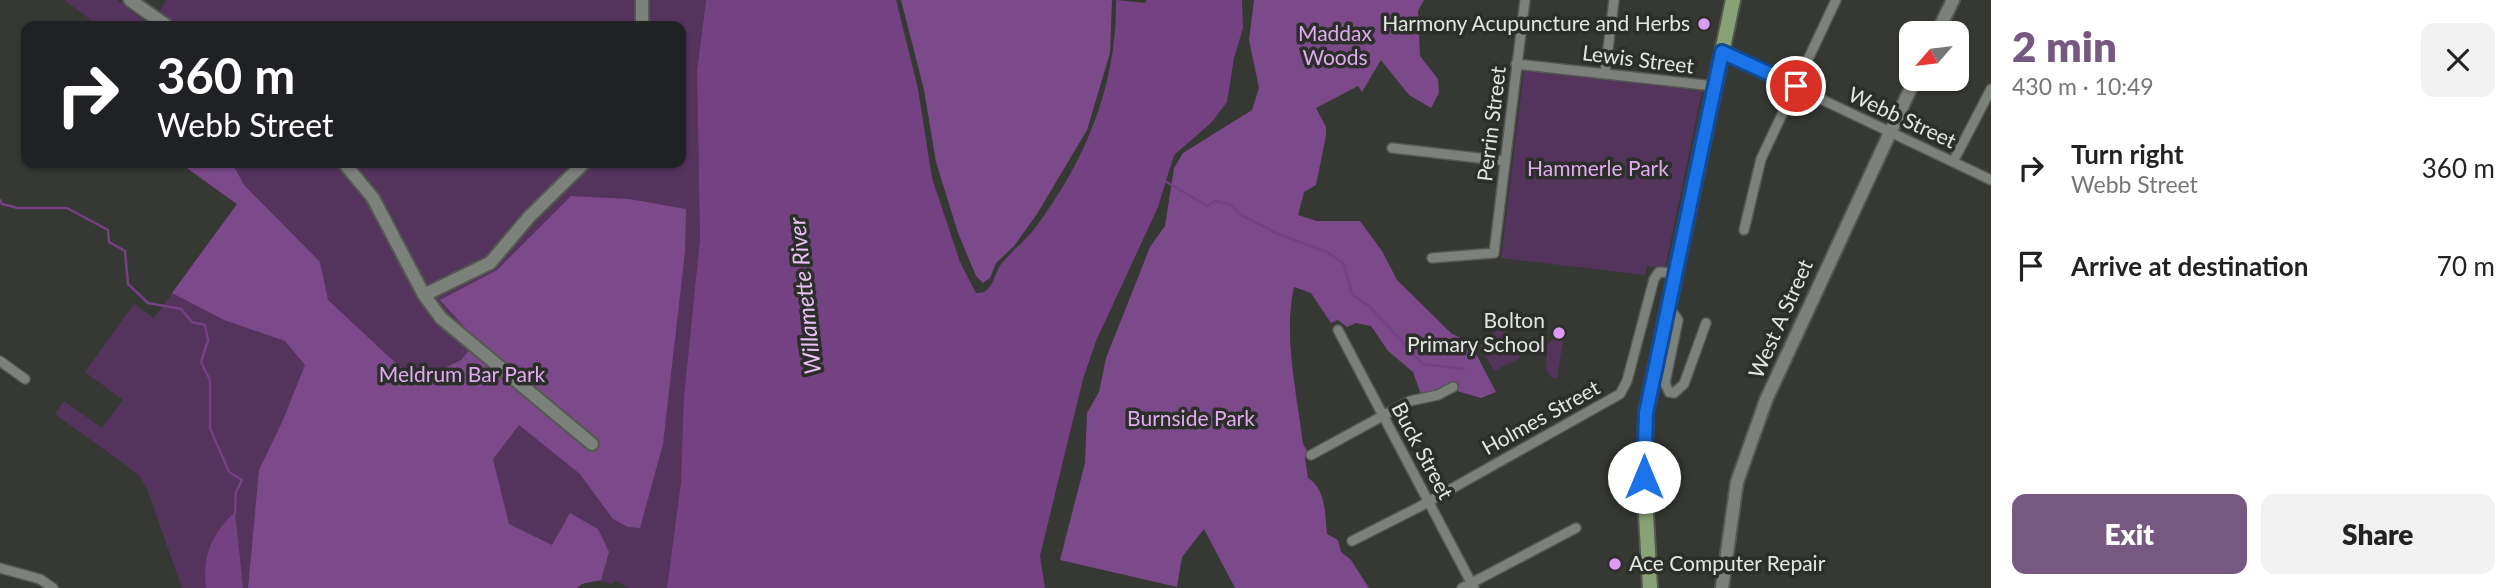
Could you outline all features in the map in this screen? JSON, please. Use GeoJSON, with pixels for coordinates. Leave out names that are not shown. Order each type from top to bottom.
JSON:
{"type":"FeatureCollection","features":[{"type":"Feature","properties":{"kind":"main road"},"geometry":{"type":"LineString","coordinates":[[1648,587],[1643,442],[1646,413],[1733,0]]}},
{"type":"Feature","properties":{"kind":"street"},"geometry":{"type":"LineString","coordinates":[[130,0],[160,21]]}},
{"type":"Feature","properties":{"kind":"street"},"geometry":{"type":"LineString","coordinates":[[642,0],[642,21]]}},
{"type":"Feature","properties":{"kind":"street","name":"Perrin Street"},"geometry":{"type":"LineString","coordinates":[[1432,258],[1494,253],[1525,0]]}},
{"type":"Feature","properties":{"kind":"street"},"geometry":{"type":"LineString","coordinates":[[1605,73],[1614,0]]}},
{"type":"Feature","properties":{"kind":"street"},"geometry":{"type":"LineString","coordinates":[[1744,230],[1761,159],[1836,0]]}},
{"type":"Feature","properties":{"kind":"street"},"geometry":{"type":"LineString","coordinates":[[1943,21],[1953,0]]}},
{"type":"Feature","properties":{"kind":"street","name":"Webb Street"},"geometry":{"type":"LineString","coordinates":[[1722,52],[1991,180]]}},
{"type":"Feature","properties":{"kind":"street","name":"Lewis Street"},"geometry":{"type":"LineString","coordinates":[[1517,64],[1714,86]]}},
{"type":"Feature","properties":{"kind":"street"},"geometry":{"type":"LineString","coordinates":[[1954,162],[1991,89]]}},
{"type":"Feature","properties":{"kind":"street","name":"West A Street"},"geometry":{"type":"LineString","coordinates":[[1722,588],[1737,482],[1746,453],[1781,362],[1909,91]]}},
{"type":"Feature","properties":{"kind":"street"},"geometry":{"type":"LineString","coordinates":[[1392,148],[1505,161]]}},
{"type":"Feature","properties":{"kind":"street"},"geometry":{"type":"LineString","coordinates":[[348,168],[373,198],[424,295],[441,318],[592,444]]}},
{"type":"Feature","properties":{"kind":"street"},"geometry":{"type":"LineString","coordinates":[[424,295],[490,263],[529,217],[579,168]]}},
{"type":"Feature","properties":{"kind":"street","name":"Holmes Street"},"geometry":{"type":"LineString","coordinates":[[1352,541],[1620,394],[1627,381],[1654,279],[1659,272],[1674,273]]}},
{"type":"Feature","properties":{"kind":"street"},"geometry":{"type":"LineString","coordinates":[[1667,313],[1674,314],[1678,320],[1665,383],[1669,392],[1674,393],[1684,384],[1706,323]]}},
{"type":"Feature","properties":{"kind":"street","name":"Buck Street"},"geometry":{"type":"LineString","coordinates":[[1338,330],[1473,585]]}},
{"type":"Feature","properties":{"kind":"street"},"geometry":{"type":"LineString","coordinates":[[0,361],[24,379]]}},
{"type":"Feature","properties":{"kind":"street"},"geometry":{"type":"LineString","coordinates":[[1311,455],[1410,401],[1438,395],[1453,387]]}},
{"type":"Feature","properties":{"kind":"street"},"geometry":{"type":"LineString","coordinates":[[1462,588],[1473,585],[1576,528]]}},
{"type":"Feature","properties":{"kind":"street"},"geometry":{"type":"LineString","coordinates":[[0,568],[40,579],[53,588]]}},
{"type":"Feature","properties":{"kind":"green space"},"geometry":{"type":"Polygon","coordinates":[[[64,0],[117,0],[144,21],[92,21],[64,0]]]}},
{"type":"Feature","properties":{"kind":"green space","name":"Meldrum Bar Park"},"geometry":{"type":"Polygon","coordinates":[[[166,0],[706,0],[697,71],[700,240],[681,481],[667,588],[629,588],[616,581],[611,584],[598,581],[577,588],[182,588],[147,489],[139,475],[55,414],[64,401],[102,428],[123,400],[85,372],[134,304],[154,318],[237,205],[187,168],[686,168],[686,21],[154,21],[166,0]]]}},
{"type":"Feature","properties":{"kind":"green space"},"geometry":{"type":"Polygon","coordinates":[[[901,0],[1112,0],[1110,53],[1087,130],[1037,214],[1014,246],[996,263],[990,278],[983,283],[976,276],[958,233],[936,162],[924,90],[901,0]]]}},
{"type":"Feature","properties":{"kind":"green space","name":"Burnside Park"},"geometry":{"type":"Polygon","coordinates":[[[1254,0],[1424,0],[1418,11],[1420,56],[1438,79],[1439,93],[1431,108],[1409,95],[1381,60],[1362,92],[1358,86],[1316,108],[1326,127],[1326,136],[1316,185],[1304,192],[1298,215],[1317,221],[1360,221],[1382,251],[1397,280],[1452,334],[1470,342],[1496,392],[1481,398],[1457,391],[1453,383],[1421,395],[1413,372],[1388,351],[1371,326],[1356,323],[1347,327],[1338,320],[1331,323],[1311,293],[1294,287],[1290,345],[1303,444],[1308,452],[1305,458],[1308,478],[1321,495],[1327,534],[1338,540],[1341,552],[1351,560],[1369,588],[1235,588],[1204,529],[1182,557],[1177,587],[1060,560],[1085,463],[1087,413],[1099,392],[1106,358],[1150,247],[1165,226],[1174,168],[1183,153],[1252,110],[1259,88],[1249,40],[1254,0]]]}},
{"type":"Feature","properties":{"kind":"green space","name":"Hammerle Park"},"geometry":{"type":"Polygon","coordinates":[[[1524,70],[1702,91],[1665,269],[1647,266],[1645,275],[1501,258],[1524,70]]]}},
{"type":"Feature","properties":{"kind":"green space"},"geometry":{"type":"Polygon","coordinates":[[[187,168],[235,168],[244,185],[320,262],[328,300],[416,382],[461,360],[477,341],[440,300],[497,270],[571,196],[629,199],[686,209],[685,252],[663,444],[640,528],[628,527],[613,519],[580,474],[519,425],[493,459],[509,524],[552,545],[570,513],[598,529],[609,552],[601,580],[582,584],[577,588],[248,588],[259,470],[305,365],[285,341],[224,320],[172,293],[237,204],[187,168]]]}},
{"type":"Feature","properties":{"kind":"green space"},"geometry":{"type":"Polygon","coordinates":[[[1504,327],[1520,358],[1494,371],[1478,342],[1504,327]]]}},
{"type":"Feature","properties":{"kind":"green space"},"geometry":{"type":"Polygon","coordinates":[[[1556,327],[1565,327],[1557,378],[1551,377],[1546,369],[1547,345],[1556,336],[1553,330],[1556,327]]]}},
{"type":"Feature","properties":{"kind":"water","name":"Willamette River"},"geometry":{"type":"Polygon","coordinates":[[[706,0],[896,0],[918,89],[932,178],[960,262],[976,293],[990,287],[1002,263],[1035,228],[1069,176],[1083,148],[1095,120],[1111,62],[1116,0],[1145,3],[1147,0],[1242,0],[1243,28],[1234,58],[1227,102],[1211,123],[1174,155],[1158,207],[1096,341],[1083,379],[1040,556],[1045,588],[667,588],[681,481],[684,397],[700,240],[697,71],[706,0]]]}},
{"type":"Feature","properties":{"kind":"water"},"geometry":{"type":"Polygon","coordinates":[[[235,512],[243,588],[206,588],[206,565],[210,546],[235,512]]]}},
{"type":"Feature","properties":{"kind":"waterway"},"geometry":{"type":"LineString","coordinates":[[1165,181],[1207,206],[1215,201],[1231,205],[1241,215],[1278,234],[1327,252],[1344,264],[1352,294],[1370,307],[1423,364],[1464,369]]}},
{"type":"Feature","properties":{"kind":"waterway"},"geometry":{"type":"LineString","coordinates":[[0,200],[2,204],[18,208],[67,208],[108,230],[109,242],[125,251],[128,284],[148,303],[181,309],[192,322],[205,325],[208,340],[201,362],[210,380],[210,428],[229,472],[242,480],[236,492],[235,513]]}},
{"type":"Feature","properties":{"kind":"place","name":"Harmony Acupuncture and Herbs"},"geometry":{"type":"Point","coordinates":[1704,24]}},
{"type":"Feature","properties":{"kind":"place","name":"Bolton Primary School"},"geometry":{"type":"Point","coordinates":[1559,333]}},
{"type":"Feature","properties":{"kind":"place","name":"Ace Computer Repair"},"geometry":{"type":"Point","coordinates":[1615,564]}},
{"type":"Feature","properties":{"kind":"route"},"geometry":{"type":"LineString","coordinates":[[1644,477],[1646,413],[1722,52],[1796,86]]}},
{"type":"Feature","properties":{"kind":"park label","name":"Maddax Woods"},"geometry":{"type":"Point","coordinates":[1335,46]}}]}
